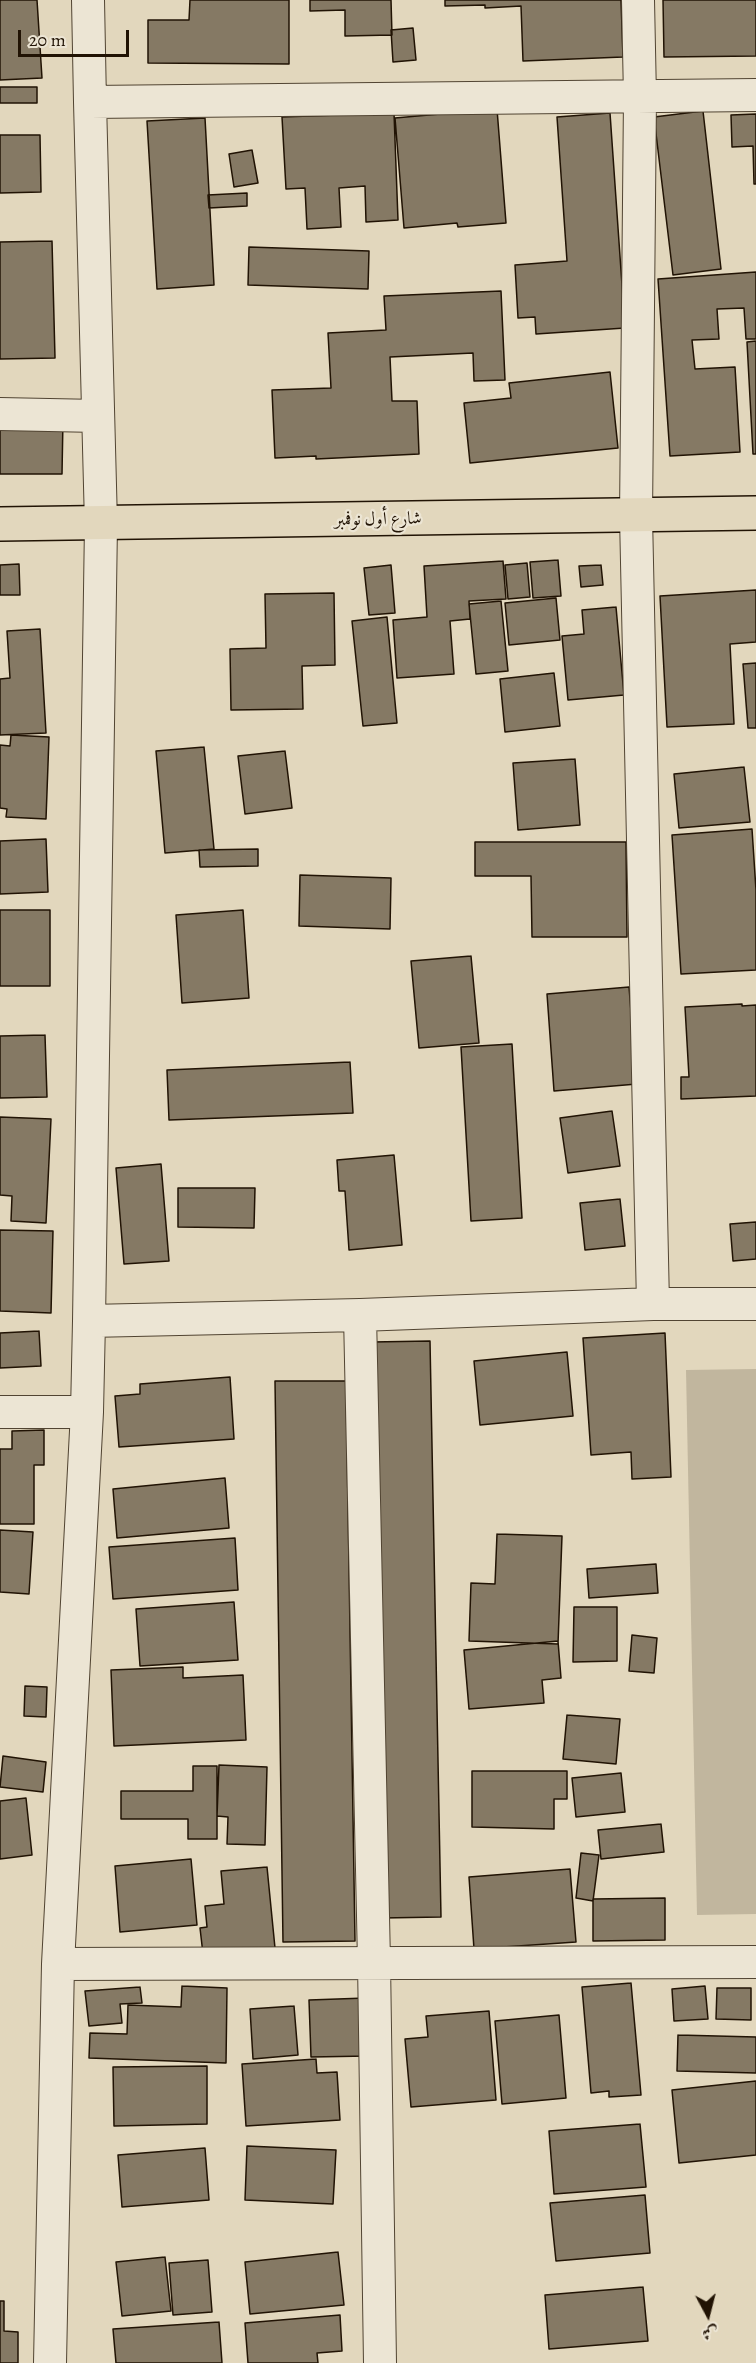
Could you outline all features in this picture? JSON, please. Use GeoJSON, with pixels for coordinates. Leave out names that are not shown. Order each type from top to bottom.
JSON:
{"type":"FeatureCollection","features":[{"type":"Feature","properties":{"kind":"main road","name":"شارع أول نوفمبر"},"geometry":{"type":"LineString","coordinates":[[0,524],[756,513]]}},
{"type":"Feature","properties":{"kind":"street"},"geometry":{"type":"LineString","coordinates":[[50,2363],[58,1964],[87,1412],[89,1321],[101,524],[88,0]]}},
{"type":"Feature","properties":{"kind":"street"},"geometry":{"type":"LineString","coordinates":[[638,0],[640,97],[636,516],[653,1304]]}},
{"type":"Feature","properties":{"kind":"street"},"geometry":{"type":"LineString","coordinates":[[90,102],[756,95]]}},
{"type":"Feature","properties":{"kind":"street"},"geometry":{"type":"LineString","coordinates":[[0,414],[98,416]]}},
{"type":"Feature","properties":{"kind":"street"},"geometry":{"type":"LineString","coordinates":[[89,1321],[360,1315],[653,1304],[756,1304]]}},
{"type":"Feature","properties":{"kind":"street"},"geometry":{"type":"LineString","coordinates":[[360,1315],[380,2363]]}},
{"type":"Feature","properties":{"kind":"street"},"geometry":{"type":"LineString","coordinates":[[0,1412],[87,1412]]}},
{"type":"Feature","properties":{"kind":"street"},"geometry":{"type":"LineString","coordinates":[[58,1964],[756,1962]]}},
{"type":"Feature","properties":{"kind":"shaded area"},"geometry":{"type":"Polygon","coordinates":[[[756,1369],[756,1914],[697,1915],[686,1370],[756,1369]]]}},
{"type":"Feature","properties":{"kind":"building"},"geometry":{"type":"Polygon","coordinates":[[[0,0],[37,0],[42,78],[0,80],[0,0]]]}},
{"type":"Feature","properties":{"kind":"building"},"geometry":{"type":"Polygon","coordinates":[[[190,0],[289,0],[289,64],[148,63],[148,20],[189,20],[190,0]]]}},
{"type":"Feature","properties":{"kind":"building"},"geometry":{"type":"Polygon","coordinates":[[[310,0],[391,0],[392,35],[345,36],[345,10],[310,11],[310,0]]]}},
{"type":"Feature","properties":{"kind":"building"},"geometry":{"type":"Polygon","coordinates":[[[445,0],[621,0],[623,57],[523,61],[521,6],[485,8],[485,5],[445,6],[445,0]]]}},
{"type":"Feature","properties":{"kind":"building"},"geometry":{"type":"Polygon","coordinates":[[[663,0],[756,0],[756,56],[664,57],[663,0]]]}},
{"type":"Feature","properties":{"kind":"building"},"geometry":{"type":"Polygon","coordinates":[[[413,28],[416,60],[393,62],[391,30],[413,28]]]}},
{"type":"Feature","properties":{"kind":"building"},"geometry":{"type":"Polygon","coordinates":[[[0,87],[37,87],[37,103],[0,103],[0,87]]]}},
{"type":"Feature","properties":{"kind":"building"},"geometry":{"type":"Polygon","coordinates":[[[497,109],[506,223],[458,227],[457,223],[404,228],[395,118],[497,109]]]}},
{"type":"Feature","properties":{"kind":"building"},"geometry":{"type":"Polygon","coordinates":[[[703,111],[721,269],[673,275],[654,117],[703,111]]]}},
{"type":"Feature","properties":{"kind":"building"},"geometry":{"type":"Polygon","coordinates":[[[394,113],[398,220],[366,222],[365,186],[339,188],[341,227],[307,229],[305,188],[286,189],[282,117],[394,113]]]}},
{"type":"Feature","properties":{"kind":"building"},"geometry":{"type":"Polygon","coordinates":[[[610,113],[625,328],[536,334],[535,317],[518,318],[515,265],[567,261],[557,117],[610,113]]]}},
{"type":"Feature","properties":{"kind":"building"},"geometry":{"type":"Polygon","coordinates":[[[756,114],[756,184],[754,184],[753,146],[732,147],[731,115],[756,114]]]}},
{"type":"Feature","properties":{"kind":"building"},"geometry":{"type":"Polygon","coordinates":[[[205,118],[214,285],[157,289],[147,121],[205,118]]]}},
{"type":"Feature","properties":{"kind":"building"},"geometry":{"type":"Polygon","coordinates":[[[0,135],[40,135],[41,192],[0,193],[0,135]]]}},
{"type":"Feature","properties":{"kind":"building"},"geometry":{"type":"Polygon","coordinates":[[[252,150],[258,183],[234,187],[229,154],[252,150]]]}},
{"type":"Feature","properties":{"kind":"building"},"geometry":{"type":"Polygon","coordinates":[[[247,193],[247,206],[209,208],[208,195],[247,193]]]}},
{"type":"Feature","properties":{"kind":"building"},"geometry":{"type":"Polygon","coordinates":[[[52,241],[55,358],[0,359],[0,242],[52,241]]]}},
{"type":"Feature","properties":{"kind":"building"},"geometry":{"type":"Polygon","coordinates":[[[249,247],[369,251],[368,289],[248,285],[249,247]]]}},
{"type":"Feature","properties":{"kind":"building"},"geometry":{"type":"Polygon","coordinates":[[[756,272],[756,339],[746,339],[744,308],[717,309],[719,339],[692,340],[695,369],[735,367],[740,452],[670,456],[658,279],[756,272]]]}},
{"type":"Feature","properties":{"kind":"building"},"geometry":{"type":"Polygon","coordinates":[[[501,291],[505,380],[474,381],[473,353],[390,357],[392,401],[417,401],[419,454],[316,459],[316,456],[275,458],[272,390],[331,388],[328,333],[386,330],[384,296],[501,291]]]}},
{"type":"Feature","properties":{"kind":"building"},"geometry":{"type":"Polygon","coordinates":[[[756,341],[756,454],[753,454],[747,342],[756,341]]]}},
{"type":"Feature","properties":{"kind":"building"},"geometry":{"type":"Polygon","coordinates":[[[610,372],[618,448],[470,463],[464,403],[511,398],[509,383],[610,372]]]}},
{"type":"Feature","properties":{"kind":"building"},"geometry":{"type":"Polygon","coordinates":[[[0,418],[63,419],[62,474],[0,474],[0,418]]]}},
{"type":"Feature","properties":{"kind":"building"},"geometry":{"type":"Polygon","coordinates":[[[558,560],[561,596],[533,598],[530,562],[558,560]]]}},
{"type":"Feature","properties":{"kind":"building"},"geometry":{"type":"Polygon","coordinates":[[[503,561],[506,599],[469,601],[470,619],[450,621],[454,674],[397,678],[393,620],[427,617],[424,566],[503,561]]]}},
{"type":"Feature","properties":{"kind":"building"},"geometry":{"type":"Polygon","coordinates":[[[527,563],[530,597],[508,599],[505,565],[527,563]]]}},
{"type":"Feature","properties":{"kind":"building"},"geometry":{"type":"Polygon","coordinates":[[[19,564],[20,595],[0,595],[0,565],[19,564]]]}},
{"type":"Feature","properties":{"kind":"building"},"geometry":{"type":"Polygon","coordinates":[[[391,565],[395,613],[369,615],[364,568],[391,565]]]}},
{"type":"Feature","properties":{"kind":"building"},"geometry":{"type":"Polygon","coordinates":[[[601,565],[603,585],[581,587],[579,566],[601,565]]]}},
{"type":"Feature","properties":{"kind":"building"},"geometry":{"type":"Polygon","coordinates":[[[756,590],[756,642],[730,644],[734,724],[667,727],[660,596],[756,590]]]}},
{"type":"Feature","properties":{"kind":"building"},"geometry":{"type":"Polygon","coordinates":[[[334,593],[335,665],[302,666],[303,709],[231,710],[230,649],[266,648],[265,594],[334,593]]]}},
{"type":"Feature","properties":{"kind":"building"},"geometry":{"type":"Polygon","coordinates":[[[556,598],[560,640],[509,645],[505,603],[556,598]]]}},
{"type":"Feature","properties":{"kind":"building"},"geometry":{"type":"Polygon","coordinates":[[[501,601],[508,671],[476,674],[469,604],[501,601]]]}},
{"type":"Feature","properties":{"kind":"building"},"geometry":{"type":"Polygon","coordinates":[[[616,607],[624,695],[568,700],[562,636],[584,634],[582,610],[616,607]]]}},
{"type":"Feature","properties":{"kind":"building"},"geometry":{"type":"Polygon","coordinates":[[[387,617],[397,723],[363,726],[352,621],[387,617]]]}},
{"type":"Feature","properties":{"kind":"building"},"geometry":{"type":"Polygon","coordinates":[[[40,629],[46,733],[0,735],[0,679],[10,678],[7,631],[40,629]]]}},
{"type":"Feature","properties":{"kind":"building"},"geometry":{"type":"Polygon","coordinates":[[[756,663],[756,728],[748,728],[743,664],[756,663]]]}},
{"type":"Feature","properties":{"kind":"building"},"geometry":{"type":"Polygon","coordinates":[[[554,673],[560,726],[505,732],[500,679],[554,673]]]}},
{"type":"Feature","properties":{"kind":"building"},"geometry":{"type":"Polygon","coordinates":[[[11,735],[49,737],[46,819],[6,817],[7,809],[0,808],[0,745],[10,746],[11,735]]]}},
{"type":"Feature","properties":{"kind":"building"},"geometry":{"type":"Polygon","coordinates":[[[204,747],[214,849],[165,853],[156,751],[204,747]]]}},
{"type":"Feature","properties":{"kind":"building"},"geometry":{"type":"Polygon","coordinates":[[[285,751],[292,808],[245,814],[238,756],[285,751]]]}},
{"type":"Feature","properties":{"kind":"building"},"geometry":{"type":"Polygon","coordinates":[[[575,759],[580,825],[518,830],[513,763],[575,759]]]}},
{"type":"Feature","properties":{"kind":"building"},"geometry":{"type":"Polygon","coordinates":[[[744,767],[750,822],[679,828],[674,774],[744,767]]]}},
{"type":"Feature","properties":{"kind":"building"},"geometry":{"type":"Polygon","coordinates":[[[752,829],[756,890],[756,970],[681,974],[672,835],[752,829]]]}},
{"type":"Feature","properties":{"kind":"building"},"geometry":{"type":"Polygon","coordinates":[[[46,839],[48,892],[0,894],[0,841],[46,839]]]}},
{"type":"Feature","properties":{"kind":"building"},"geometry":{"type":"Polygon","coordinates":[[[475,842],[626,842],[627,937],[532,937],[531,876],[475,876],[475,842]]]}},
{"type":"Feature","properties":{"kind":"building"},"geometry":{"type":"Polygon","coordinates":[[[258,849],[258,866],[200,867],[199,850],[258,849]]]}},
{"type":"Feature","properties":{"kind":"building"},"geometry":{"type":"Polygon","coordinates":[[[300,875],[391,878],[390,929],[299,926],[300,875]]]}},
{"type":"Feature","properties":{"kind":"building"},"geometry":{"type":"Polygon","coordinates":[[[0,910],[50,910],[50,986],[0,986],[0,910]]]}},
{"type":"Feature","properties":{"kind":"building"},"geometry":{"type":"Polygon","coordinates":[[[243,910],[249,998],[182,1003],[176,915],[243,910]]]}},
{"type":"Feature","properties":{"kind":"building"},"geometry":{"type":"Polygon","coordinates":[[[471,956],[479,1043],[419,1048],[411,961],[471,956]]]}},
{"type":"Feature","properties":{"kind":"building"},"geometry":{"type":"Polygon","coordinates":[[[629,987],[637,1084],[554,1091],[547,994],[629,987]]]}},
{"type":"Feature","properties":{"kind":"building"},"geometry":{"type":"Polygon","coordinates":[[[742,1004],[742,1006],[756,1005],[756,1096],[681,1099],[681,1077],[689,1077],[685,1007],[742,1004]]]}},
{"type":"Feature","properties":{"kind":"building"},"geometry":{"type":"Polygon","coordinates":[[[45,1035],[47,1097],[0,1098],[0,1036],[45,1035]]]}},
{"type":"Feature","properties":{"kind":"building"},"geometry":{"type":"Polygon","coordinates":[[[512,1044],[522,1218],[471,1221],[461,1047],[512,1044]]]}},
{"type":"Feature","properties":{"kind":"building"},"geometry":{"type":"Polygon","coordinates":[[[350,1062],[353,1113],[169,1120],[167,1070],[350,1062]]]}},
{"type":"Feature","properties":{"kind":"building"},"geometry":{"type":"Polygon","coordinates":[[[612,1111],[620,1166],[568,1173],[560,1118],[612,1111]]]}},
{"type":"Feature","properties":{"kind":"building"},"geometry":{"type":"Polygon","coordinates":[[[0,1117],[51,1119],[46,1223],[11,1221],[12,1196],[0,1195],[0,1117]]]}},
{"type":"Feature","properties":{"kind":"building"},"geometry":{"type":"Polygon","coordinates":[[[394,1155],[402,1245],[349,1250],[345,1191],[339,1191],[337,1160],[394,1155]]]}},
{"type":"Feature","properties":{"kind":"building"},"geometry":{"type":"Polygon","coordinates":[[[161,1164],[169,1261],[124,1264],[116,1168],[161,1164]]]}},
{"type":"Feature","properties":{"kind":"building"},"geometry":{"type":"Polygon","coordinates":[[[178,1188],[255,1188],[254,1228],[178,1227],[178,1188]]]}},
{"type":"Feature","properties":{"kind":"building"},"geometry":{"type":"Polygon","coordinates":[[[620,1199],[625,1246],[585,1250],[580,1203],[620,1199]]]}},
{"type":"Feature","properties":{"kind":"building"},"geometry":{"type":"Polygon","coordinates":[[[756,1222],[756,1259],[733,1261],[730,1224],[756,1222]]]}},
{"type":"Feature","properties":{"kind":"building"},"geometry":{"type":"Polygon","coordinates":[[[0,1230],[53,1231],[51,1313],[0,1311],[0,1230]]]}},
{"type":"Feature","properties":{"kind":"building"},"geometry":{"type":"Polygon","coordinates":[[[39,1331],[41,1366],[0,1368],[0,1333],[39,1331]]]}},
{"type":"Feature","properties":{"kind":"building"},"geometry":{"type":"Polygon","coordinates":[[[665,1333],[671,1477],[632,1479],[631,1452],[591,1455],[583,1338],[665,1333]]]}},
{"type":"Feature","properties":{"kind":"building"},"geometry":{"type":"Polygon","coordinates":[[[430,1341],[441,1917],[382,1918],[372,1342],[430,1341]]]}},
{"type":"Feature","properties":{"kind":"building"},"geometry":{"type":"Polygon","coordinates":[[[567,1352],[573,1416],[480,1425],[474,1361],[567,1352]]]}},
{"type":"Feature","properties":{"kind":"building"},"geometry":{"type":"Polygon","coordinates":[[[230,1377],[234,1439],[119,1447],[115,1396],[140,1394],[140,1384],[230,1377]]]}},
{"type":"Feature","properties":{"kind":"building"},"geometry":{"type":"Polygon","coordinates":[[[275,1381],[346,1381],[355,1941],[283,1942],[275,1381]]]}},
{"type":"Feature","properties":{"kind":"building"},"geometry":{"type":"Polygon","coordinates":[[[44,1430],[44,1465],[34,1465],[34,1524],[0,1524],[0,1449],[12,1449],[12,1431],[44,1430]]]}},
{"type":"Feature","properties":{"kind":"building"},"geometry":{"type":"Polygon","coordinates":[[[225,1478],[229,1528],[117,1538],[113,1489],[225,1478]]]}},
{"type":"Feature","properties":{"kind":"building"},"geometry":{"type":"Polygon","coordinates":[[[0,1530],[33,1532],[29,1594],[0,1592],[0,1530]]]}},
{"type":"Feature","properties":{"kind":"building"},"geometry":{"type":"Polygon","coordinates":[[[497,1534],[562,1536],[558,1644],[469,1641],[471,1583],[495,1584],[497,1534]]]}},
{"type":"Feature","properties":{"kind":"building"},"geometry":{"type":"Polygon","coordinates":[[[235,1538],[238,1590],[113,1599],[109,1547],[235,1538]]]}},
{"type":"Feature","properties":{"kind":"building"},"geometry":{"type":"Polygon","coordinates":[[[656,1564],[658,1593],[589,1598],[587,1569],[656,1564]]]}},
{"type":"Feature","properties":{"kind":"building"},"geometry":{"type":"Polygon","coordinates":[[[234,1602],[238,1660],[140,1666],[136,1609],[234,1602]]]}},
{"type":"Feature","properties":{"kind":"building"},"geometry":{"type":"Polygon","coordinates":[[[574,1607],[617,1607],[617,1661],[573,1662],[574,1607]]]}},
{"type":"Feature","properties":{"kind":"building"},"geometry":{"type":"Polygon","coordinates":[[[632,1635],[657,1638],[654,1673],[629,1671],[632,1635]]]}},
{"type":"Feature","properties":{"kind":"building"},"geometry":{"type":"Polygon","coordinates":[[[558,1641],[561,1678],[542,1680],[544,1703],[469,1709],[464,1650],[558,1641]]]}},
{"type":"Feature","properties":{"kind":"building"},"geometry":{"type":"Polygon","coordinates":[[[183,1667],[183,1678],[243,1675],[246,1740],[114,1746],[111,1670],[183,1667]]]}},
{"type":"Feature","properties":{"kind":"building"},"geometry":{"type":"Polygon","coordinates":[[[25,1686],[47,1687],[46,1717],[24,1716],[25,1686]]]}},
{"type":"Feature","properties":{"kind":"building"},"geometry":{"type":"Polygon","coordinates":[[[567,1715],[620,1719],[616,1764],[563,1759],[567,1715]]]}},
{"type":"Feature","properties":{"kind":"building"},"geometry":{"type":"Polygon","coordinates":[[[3,1756],[46,1762],[43,1792],[0,1787],[3,1756]]]}},
{"type":"Feature","properties":{"kind":"building"},"geometry":{"type":"Polygon","coordinates":[[[219,1765],[267,1767],[265,1845],[227,1844],[228,1817],[217,1816],[219,1765]]]}},
{"type":"Feature","properties":{"kind":"building"},"geometry":{"type":"Polygon","coordinates":[[[193,1766],[217,1766],[217,1839],[188,1839],[188,1819],[121,1819],[121,1791],[193,1791],[193,1766]]]}},
{"type":"Feature","properties":{"kind":"building"},"geometry":{"type":"Polygon","coordinates":[[[472,1771],[567,1771],[567,1799],[554,1799],[554,1829],[472,1827],[472,1771]]]}},
{"type":"Feature","properties":{"kind":"building"},"geometry":{"type":"Polygon","coordinates":[[[621,1773],[625,1812],[576,1817],[572,1778],[621,1773]]]}},
{"type":"Feature","properties":{"kind":"building"},"geometry":{"type":"Polygon","coordinates":[[[26,1798],[32,1855],[0,1859],[0,1801],[26,1798]]]}},
{"type":"Feature","properties":{"kind":"building"},"geometry":{"type":"Polygon","coordinates":[[[661,1824],[664,1852],[601,1859],[598,1830],[661,1824]]]}},
{"type":"Feature","properties":{"kind":"building"},"geometry":{"type":"Polygon","coordinates":[[[581,1853],[599,1855],[593,1901],[576,1898],[581,1853]]]}},
{"type":"Feature","properties":{"kind":"building"},"geometry":{"type":"Polygon","coordinates":[[[191,1859],[197,1925],[120,1932],[115,1866],[191,1859]]]}},
{"type":"Feature","properties":{"kind":"building"},"geometry":{"type":"Polygon","coordinates":[[[267,1867],[275,1948],[203,1954],[200,1928],[207,1927],[205,1906],[224,1904],[221,1871],[267,1867]]]}},
{"type":"Feature","properties":{"kind":"building"},"geometry":{"type":"Polygon","coordinates":[[[570,1869],[576,1942],[474,1949],[469,1877],[570,1869]]]}},
{"type":"Feature","properties":{"kind":"building"},"geometry":{"type":"Polygon","coordinates":[[[665,1898],[665,1940],[593,1941],[593,1899],[665,1898]]]}},
{"type":"Feature","properties":{"kind":"building"},"geometry":{"type":"Polygon","coordinates":[[[631,1983],[641,2095],[609,2097],[609,2091],[591,2093],[582,1987],[631,1983]]]}},
{"type":"Feature","properties":{"kind":"building"},"geometry":{"type":"Polygon","coordinates":[[[182,1986],[227,1988],[226,2063],[89,2058],[90,2033],[127,2034],[128,2005],[181,2007],[182,1986]]]}},
{"type":"Feature","properties":{"kind":"building"},"geometry":{"type":"Polygon","coordinates":[[[705,1986],[708,2019],[674,2021],[672,1989],[705,1986]]]}},
{"type":"Feature","properties":{"kind":"building"},"geometry":{"type":"Polygon","coordinates":[[[140,1987],[142,2003],[120,2004],[122,2023],[89,2026],[85,1991],[140,1987]]]}},
{"type":"Feature","properties":{"kind":"building"},"geometry":{"type":"Polygon","coordinates":[[[717,1988],[751,1988],[751,2020],[716,2019],[717,1988]]]}},
{"type":"Feature","properties":{"kind":"building"},"geometry":{"type":"Polygon","coordinates":[[[366,1998],[368,2056],[311,2057],[309,2000],[366,1998]]]}},
{"type":"Feature","properties":{"kind":"building"},"geometry":{"type":"Polygon","coordinates":[[[294,2006],[298,2055],[253,2059],[250,2009],[294,2006]]]}},
{"type":"Feature","properties":{"kind":"building"},"geometry":{"type":"Polygon","coordinates":[[[489,2011],[496,2100],[411,2107],[405,2039],[428,2037],[426,2016],[489,2011]]]}},
{"type":"Feature","properties":{"kind":"building"},"geometry":{"type":"Polygon","coordinates":[[[559,2015],[566,2098],[502,2104],[495,2021],[559,2015]]]}},
{"type":"Feature","properties":{"kind":"building"},"geometry":{"type":"Polygon","coordinates":[[[678,2035],[756,2037],[756,2073],[677,2071],[678,2035]]]}},
{"type":"Feature","properties":{"kind":"building"},"geometry":{"type":"Polygon","coordinates":[[[316,2059],[317,2073],[337,2072],[340,2120],[246,2126],[242,2064],[316,2059]]]}},
{"type":"Feature","properties":{"kind":"building"},"geometry":{"type":"Polygon","coordinates":[[[207,2066],[207,2124],[114,2126],[113,2067],[207,2066]]]}},
{"type":"Feature","properties":{"kind":"building"},"geometry":{"type":"Polygon","coordinates":[[[756,2081],[756,2155],[679,2163],[672,2090],[756,2081]]]}},
{"type":"Feature","properties":{"kind":"building"},"geometry":{"type":"Polygon","coordinates":[[[640,2124],[646,2187],[554,2194],[549,2131],[640,2124]]]}},
{"type":"Feature","properties":{"kind":"building"},"geometry":{"type":"Polygon","coordinates":[[[247,2146],[336,2150],[333,2204],[245,2200],[247,2146]]]}},
{"type":"Feature","properties":{"kind":"building"},"geometry":{"type":"Polygon","coordinates":[[[205,2148],[209,2200],[122,2207],[118,2155],[205,2148]]]}},
{"type":"Feature","properties":{"kind":"building"},"geometry":{"type":"Polygon","coordinates":[[[645,2195],[650,2253],[556,2261],[550,2203],[645,2195]]]}},
{"type":"Feature","properties":{"kind":"building"},"geometry":{"type":"Polygon","coordinates":[[[338,2252],[344,2305],[250,2314],[245,2262],[338,2252]]]}},
{"type":"Feature","properties":{"kind":"building"},"geometry":{"type":"Polygon","coordinates":[[[165,2257],[171,2311],[122,2316],[116,2262],[165,2257]]]}},
{"type":"Feature","properties":{"kind":"building"},"geometry":{"type":"Polygon","coordinates":[[[208,2260],[212,2312],[173,2315],[169,2263],[208,2260]]]}},
{"type":"Feature","properties":{"kind":"building"},"geometry":{"type":"Polygon","coordinates":[[[643,2287],[648,2341],[549,2349],[545,2295],[643,2287]]]}},
{"type":"Feature","properties":{"kind":"building"},"geometry":{"type":"Polygon","coordinates":[[[0,2301],[4,2301],[4,2331],[18,2332],[18,2363],[0,2363],[0,2301]]]}},
{"type":"Feature","properties":{"kind":"building"},"geometry":{"type":"Polygon","coordinates":[[[340,2315],[342,2351],[317,2353],[318,2363],[248,2363],[245,2323],[340,2315]]]}},
{"type":"Feature","properties":{"kind":"building"},"geometry":{"type":"Polygon","coordinates":[[[219,2322],[222,2363],[116,2363],[113,2329],[219,2322]]]}}]}
